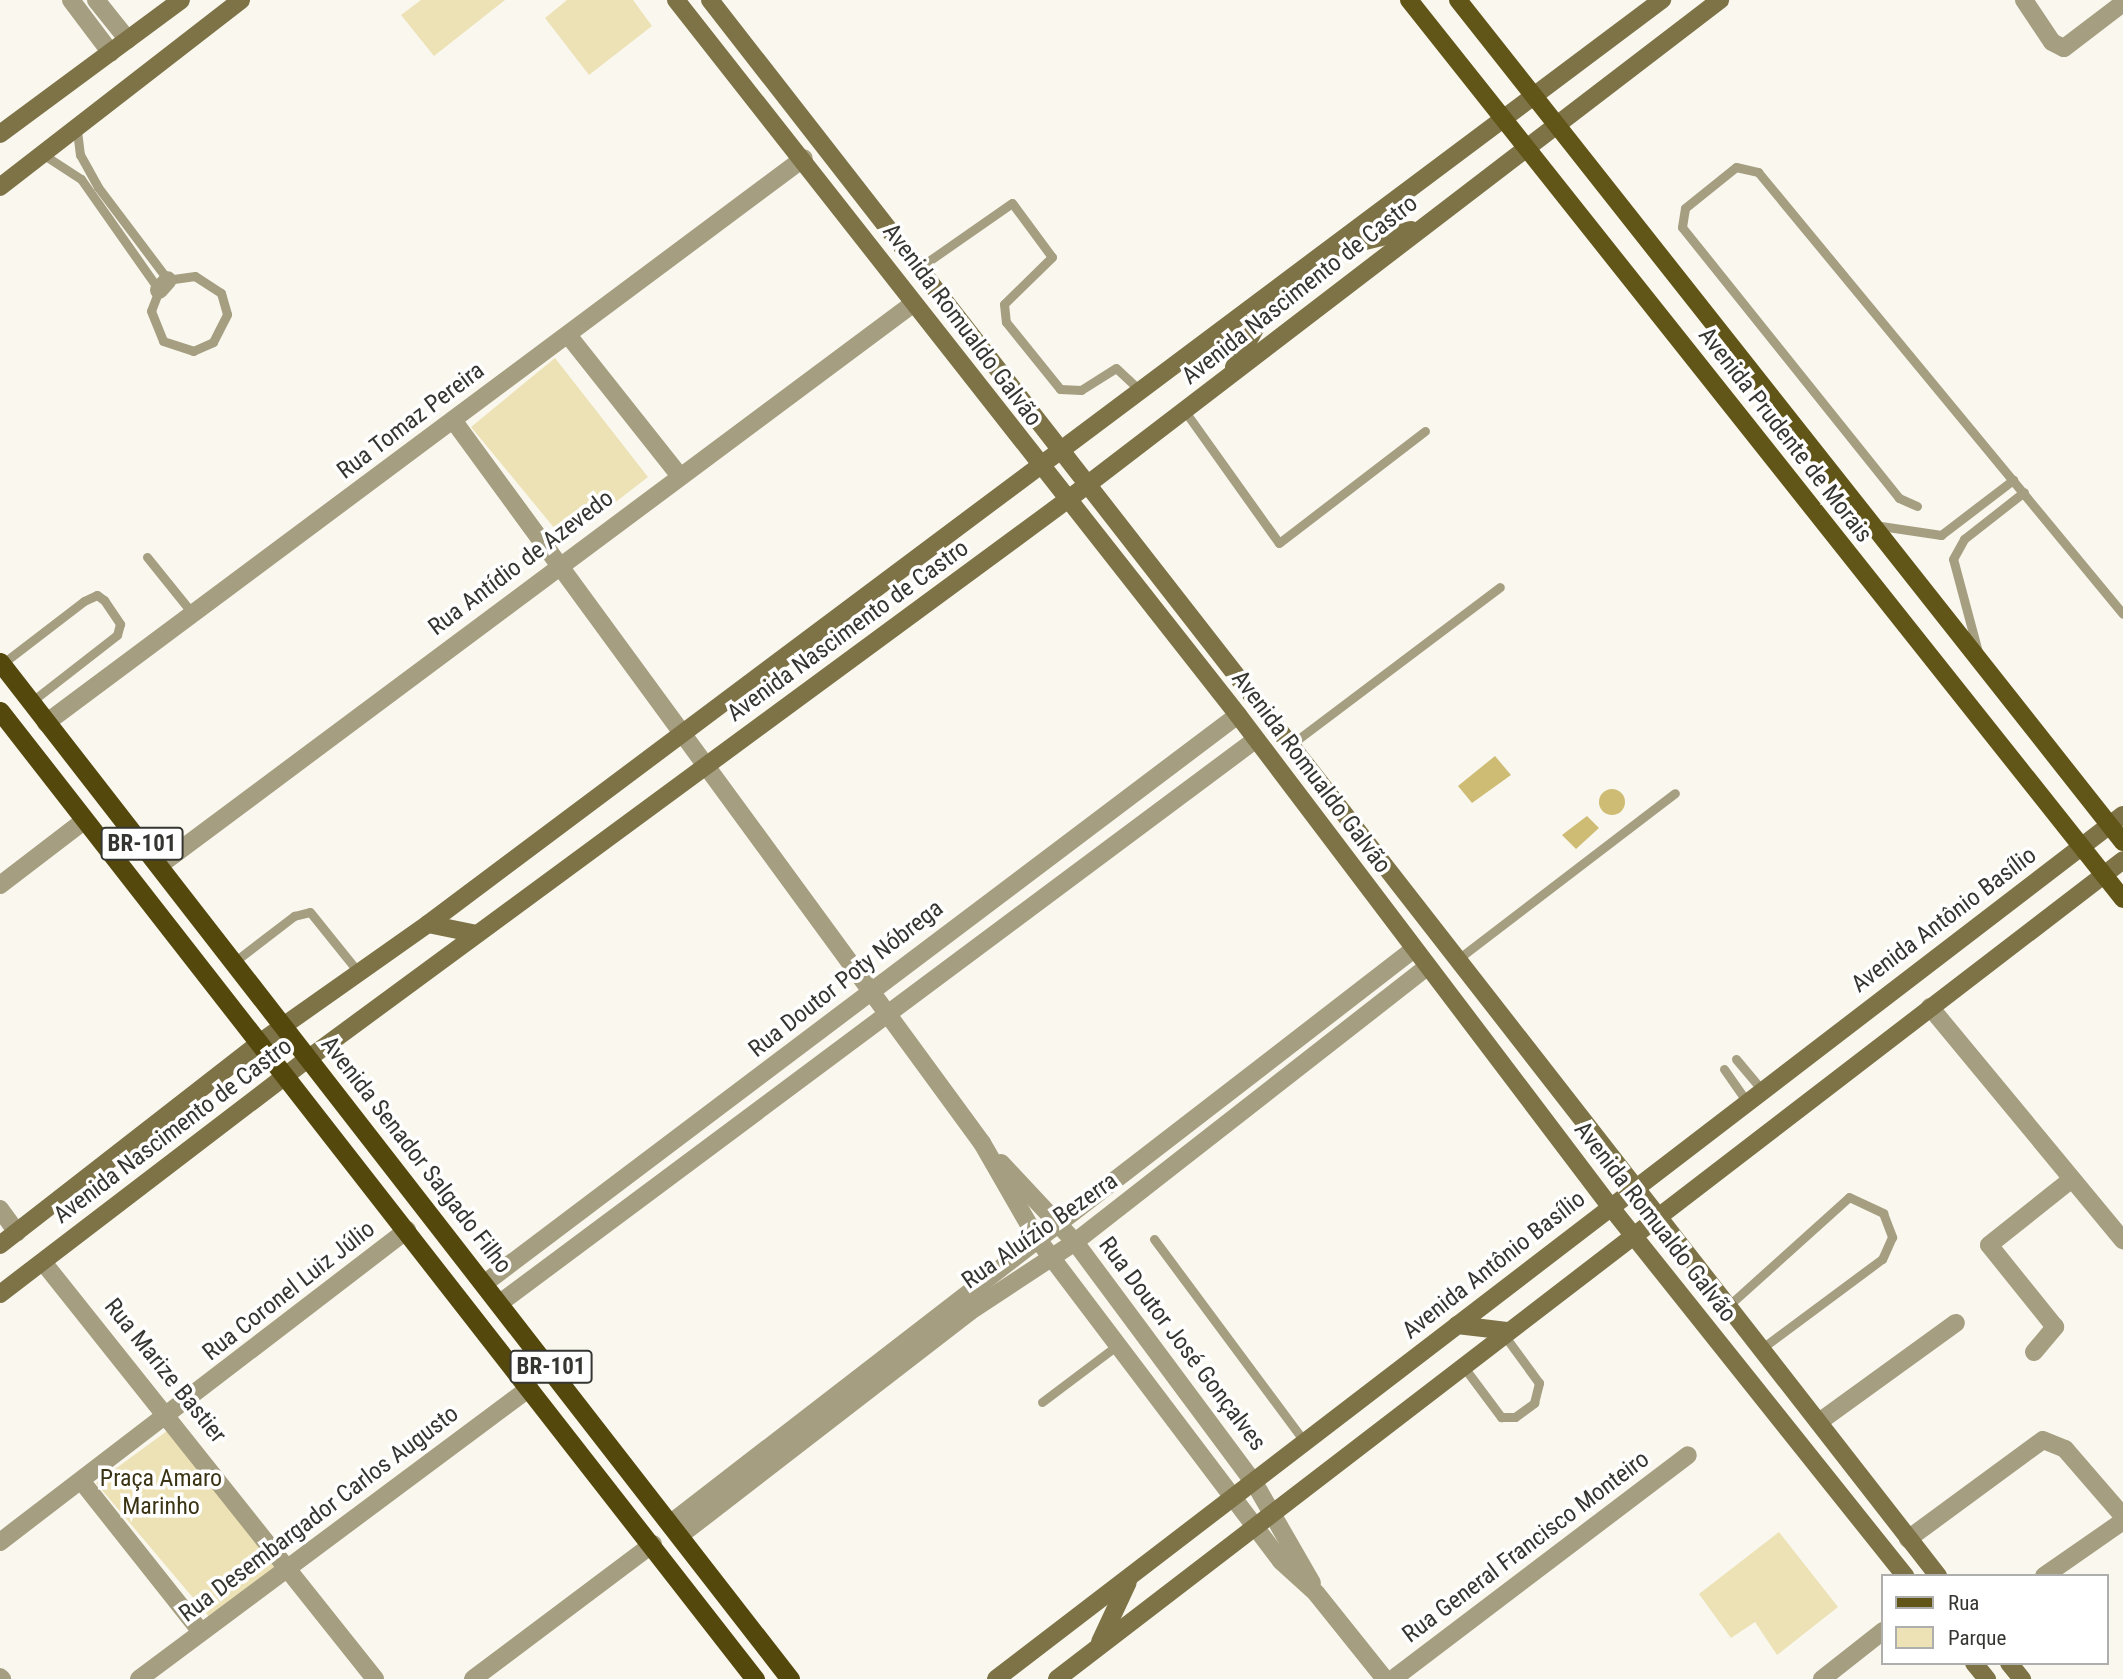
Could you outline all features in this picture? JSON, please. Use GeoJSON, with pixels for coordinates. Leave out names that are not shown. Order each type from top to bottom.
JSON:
{"type":"FeatureCollection","features":[{"type":"Feature","properties":{"kind":"highway","name":"Avenida Senador Salgado Filho"},"geometry":{"type":"LineString","coordinates":[[1,663],[677,1528],[790,1679]]}},
{"type":"Feature","properties":{"kind":"highway","name":"BR-101"},"geometry":{"type":"LineString","coordinates":[[0,711],[262,1041],[755,1679]]}},
{"type":"Feature","properties":{"kind":"main road"},"geometry":{"type":"LineString","coordinates":[[0,134],[181,0]]}},
{"type":"Feature","properties":{"kind":"main road"},"geometry":{"type":"LineString","coordinates":[[0,187],[241,0]]}},
{"type":"Feature","properties":{"kind":"main road","name":"Avenida Romualdo Galvão"},"geometry":{"type":"LineString","coordinates":[[676,0],[804,158],[1039,468],[1238,715],[1426,968],[1609,1205],[1903,1574]]}},
{"type":"Feature","properties":{"kind":"main road","name":"Avenida Romualdo Galvão"},"geometry":{"type":"LineString","coordinates":[[710,0],[923,265],[1657,1217],[1936,1574]]}},
{"type":"Feature","properties":{"kind":"main road","name":"Avenida Prudente de Morais"},"geometry":{"type":"LineString","coordinates":[[1409,0],[2123,899]]}},
{"type":"Feature","properties":{"kind":"main road","name":"Avenida Prudente de Morais"},"geometry":{"type":"LineString","coordinates":[[1458,0],[1530,97],[1981,663],[2117,820],[2123,842]]}},
{"type":"Feature","properties":{"kind":"main road","name":"Avenida Nascimento de Castro"},"geometry":{"type":"LineString","coordinates":[[0,1294],[309,1058],[1066,501],[1720,0]]}},
{"type":"Feature","properties":{"kind":"main road","name":"Avenida Nascimento de Castro"},"geometry":{"type":"LineString","coordinates":[[0,1245],[262,1041],[428,924],[681,731],[1276,291],[1654,3]]}},
{"type":"Feature","properties":{"kind":"main road"},"geometry":{"type":"LineString","coordinates":[[1330,250],[1420,228]]}},
{"type":"Feature","properties":{"kind":"main road"},"geometry":{"type":"LineString","coordinates":[[1229,376],[1276,291]]}},
{"type":"Feature","properties":{"kind":"main road","name":"Avenida Antônio Basílio"},"geometry":{"type":"LineString","coordinates":[[996,1679],[1235,1500],[1745,1099],[2117,820]]}},
{"type":"Feature","properties":{"kind":"main road"},"geometry":{"type":"LineString","coordinates":[[1057,1679],[1275,1513],[1505,1332],[2123,860]]}},
{"type":"Feature","properties":{"kind":"main road"},"geometry":{"type":"LineString","coordinates":[[428,924],[477,934]]}},
{"type":"Feature","properties":{"kind":"main road"},"geometry":{"type":"LineString","coordinates":[[1457,1325],[1505,1332]]}},
{"type":"Feature","properties":{"kind":"main road"},"geometry":{"type":"LineString","coordinates":[[1098,1646],[1130,1579]]}},
{"type":"Feature","properties":{"kind":"main road"},"geometry":{"type":"LineString","coordinates":[[1976,1665],[1987,1679]]}},
{"type":"Feature","properties":{"kind":"main road"},"geometry":{"type":"LineString","coordinates":[[2011,1665],[2022,1679]]}},
{"type":"Feature","properties":{"kind":"street"},"geometry":{"type":"LineString","coordinates":[[71,0],[111,53]]}},
{"type":"Feature","properties":{"kind":"street"},"geometry":{"type":"LineString","coordinates":[[96,0],[128,40]]}},
{"type":"Feature","properties":{"kind":"street"},"geometry":{"type":"LineString","coordinates":[[2024,0],[2052,41],[2070,45],[2123,3]]}},
{"type":"Feature","properties":{"kind":"street","name":"Rua Tomaz Pereira"},"geometry":{"type":"LineString","coordinates":[[46,723],[804,158]]}},
{"type":"Feature","properties":{"kind":"street","name":"Rua Antídio de Azevedo"},"geometry":{"type":"LineString","coordinates":[[160,865],[679,475],[914,303]]}},
{"type":"Feature","properties":{"kind":"street"},"geometry":{"type":"LineString","coordinates":[[568,335],[679,475]]}},
{"type":"Feature","properties":{"kind":"street","name":"Rua Doutor José Gonçalves"},"geometry":{"type":"LineString","coordinates":[[453,420],[561,563],[982,1143],[1037,1237],[1121,1343],[1255,1528],[1316,1593],[1385,1679]]}},
{"type":"Feature","properties":{"kind":"street","name":"Rua Doutor Poty Nóbrega"},"geometry":{"type":"LineString","coordinates":[[485,1283],[590,1201],[772,1067],[870,989],[1238,715]]}},
{"type":"Feature","properties":{"kind":"street","name":"Rua Doutor Poty Nóbrega"},"geometry":{"type":"LineString","coordinates":[[500,1303],[1255,740]]}},
{"type":"Feature","properties":{"kind":"street"},"geometry":{"type":"LineString","coordinates":[[0,885],[85,820]]}},
{"type":"Feature","properties":{"kind":"street","name":"Rua Aluízio Bezerra"},"geometry":{"type":"LineString","coordinates":[[677,1528],[932,1330],[1037,1237],[1413,950]]}},
{"type":"Feature","properties":{"kind":"street","name":"Rua Aluízio Bezerra"},"geometry":{"type":"LineString","coordinates":[[932,1330],[1075,1242],[1426,968]]}},
{"type":"Feature","properties":{"kind":"street"},"geometry":{"type":"LineString","coordinates":[[1930,1007],[2123,1240]]}},
{"type":"Feature","properties":{"kind":"street"},"geometry":{"type":"LineString","coordinates":[[772,1067],[787,1088]]}},
{"type":"Feature","properties":{"kind":"street","name":"Rua Doutor José Gonçalves"},"geometry":{"type":"LineString","coordinates":[[982,1143],[1058,1221],[1115,1295],[1275,1513],[1316,1593]]}},
{"type":"Feature","properties":{"kind":"street"},"geometry":{"type":"LineString","coordinates":[[2034,1352],[2055,1327],[1989,1245],[2072,1179]]}},
{"type":"Feature","properties":{"kind":"street"},"geometry":{"type":"LineString","coordinates":[[590,1201],[604,1223]]}},
{"type":"Feature","properties":{"kind":"street"},"geometry":{"type":"LineString","coordinates":[[0,1209],[17,1232]]}},
{"type":"Feature","properties":{"kind":"street","name":"Rua Coronel Luiz Júlio"},"geometry":{"type":"LineString","coordinates":[[0,1542],[83,1483],[407,1230]]}},
{"type":"Feature","properties":{"kind":"street","name":"Rua Marize Bastier"},"geometry":{"type":"LineString","coordinates":[[43,1262],[169,1415],[375,1679]]}},
{"type":"Feature","properties":{"kind":"street"},"geometry":{"type":"LineString","coordinates":[[1095,1310],[1115,1295]]}},
{"type":"Feature","properties":{"kind":"street"},"geometry":{"type":"LineString","coordinates":[[1819,1422],[1956,1323]]}},
{"type":"Feature","properties":{"kind":"street","name":"Rua Desembargador Carlos Augusto"},"geometry":{"type":"LineString","coordinates":[[139,1679],[529,1388]]}},
{"type":"Feature","properties":{"kind":"street"},"geometry":{"type":"LineString","coordinates":[[1908,1539],[2043,1440],[2065,1449],[2123,1516]]}},
{"type":"Feature","properties":{"kind":"street","name":"Rua General Francisco Monteiro"},"geometry":{"type":"LineString","coordinates":[[1393,1679],[1688,1455]]}},
{"type":"Feature","properties":{"kind":"street"},"geometry":{"type":"LineString","coordinates":[[83,1483],[201,1632]]}},
{"type":"Feature","properties":{"kind":"street"},"geometry":{"type":"LineString","coordinates":[[2047,1574],[2123,1521]]}},
{"type":"Feature","properties":{"kind":"street"},"geometry":{"type":"LineString","coordinates":[[473,1679],[653,1544]]}},
{"type":"Feature","properties":{"kind":"street"},"geometry":{"type":"LineString","coordinates":[[1822,1679],[1882,1632]]}},
{"type":"Feature","properties":{"kind":"lane"},"geometry":{"type":"LineString","coordinates":[[77,129],[80,155],[163,286]]}},
{"type":"Feature","properties":{"kind":"lane"},"geometry":{"type":"LineString","coordinates":[[44,155],[81,179],[163,286]]}},
{"type":"Feature","properties":{"kind":"lane"},"geometry":{"type":"LineString","coordinates":[[1917,506],[1899,498],[1682,228],[1685,208],[1736,167],[1758,172],[2123,614]]}},
{"type":"Feature","properties":{"kind":"lane"},"geometry":{"type":"LineString","coordinates":[[923,265],[1012,204],[1052,257],[1009,297],[1006,322],[1060,389],[1080,390],[1116,368],[1141,391]]}},
{"type":"Feature","properties":{"kind":"lane"},"geometry":{"type":"LineString","coordinates":[[195,276],[221,293],[227,314],[213,342],[193,351],[163,341],[151,311],[163,286],[195,276]]}},
{"type":"Feature","properties":{"kind":"lane"},"geometry":{"type":"LineString","coordinates":[[1184,410],[1279,543],[1425,431]]}},
{"type":"Feature","properties":{"kind":"lane"},"geometry":{"type":"LineString","coordinates":[[1871,524],[1941,535],[2013,480]]}},
{"type":"Feature","properties":{"kind":"lane"},"geometry":{"type":"LineString","coordinates":[[1981,663],[1953,559],[1964,539],[2024,492]]}},
{"type":"Feature","properties":{"kind":"lane"},"geometry":{"type":"LineString","coordinates":[[147,557],[193,614]]}},
{"type":"Feature","properties":{"kind":"lane"},"geometry":{"type":"LineString","coordinates":[[1293,743],[1500,587]]}},
{"type":"Feature","properties":{"kind":"lane"},"geometry":{"type":"LineString","coordinates":[[1,663],[93,595],[104,600],[120,624],[117,635],[31,702]]}},
{"type":"Feature","properties":{"kind":"lane"},"geometry":{"type":"LineString","coordinates":[[1458,959],[1675,793]]}},
{"type":"Feature","properties":{"kind":"lane"},"geometry":{"type":"LineString","coordinates":[[234,962],[294,916],[310,912],[359,974]]}},
{"type":"Feature","properties":{"kind":"lane"},"geometry":{"type":"LineString","coordinates":[[1737,1059],[1760,1088]]}},
{"type":"Feature","properties":{"kind":"lane"},"geometry":{"type":"LineString","coordinates":[[1724,1069],[1745,1099]]}},
{"type":"Feature","properties":{"kind":"lane"},"geometry":{"type":"LineString","coordinates":[[1727,1307],[1849,1197],[1883,1213],[1892,1237],[1882,1259],[1760,1349]]}},
{"type":"Feature","properties":{"kind":"lane"},"geometry":{"type":"LineString","coordinates":[[1154,1239],[1306,1444]]}},
{"type":"Feature","properties":{"kind":"lane"},"geometry":{"type":"LineString","coordinates":[[1462,1366],[1501,1417],[1516,1417],[1534,1403],[1539,1383],[1505,1332]]}},
{"type":"Feature","properties":{"kind":"lane"},"geometry":{"type":"LineString","coordinates":[[1042,1402],[1121,1343]]}},
{"type":"Feature","properties":{"kind":"green space"},"geometry":{"type":"Polygon","coordinates":[[[421,0],[505,0],[434,56],[401,15],[421,0]]]}},
{"type":"Feature","properties":{"kind":"green space"},"geometry":{"type":"Polygon","coordinates":[[[567,0],[633,0],[652,26],[589,75],[545,18],[567,0]]]}},
{"type":"Feature","properties":{"kind":"green space"},"geometry":{"type":"Polygon","coordinates":[[[555,358],[648,477],[565,541],[471,427],[555,358]]]}},
{"type":"Feature","properties":{"kind":"green space","name":"Praça Amaro Marinho"},"geometry":{"type":"Polygon","coordinates":[[[167,1431],[280,1566],[211,1619],[96,1483],[167,1431]]]}},
{"type":"Feature","properties":{"kind":"green space"},"geometry":{"type":"Polygon","coordinates":[[[1779,1532],[1838,1607],[1777,1655],[1755,1622],[1731,1638],[1699,1594],[1779,1532]]]}},
{"type":"Feature","properties":{"kind":"shaded area"},"geometry":{"type":"Polygon","coordinates":[[[1495,756],[1511,775],[1472,803],[1458,786],[1495,756]]]}},
{"type":"Feature","properties":{"kind":"shaded area"},"geometry":{"type":"Polygon","coordinates":[[[1612,789],[1621,793],[1625,802],[1621,811],[1612,815],[1603,811],[1599,802],[1603,793],[1612,789]]]}},
{"type":"Feature","properties":{"kind":"shaded area"},"geometry":{"type":"Polygon","coordinates":[[[1587,816],[1599,828],[1576,849],[1562,835],[1587,816]]]}}]}
